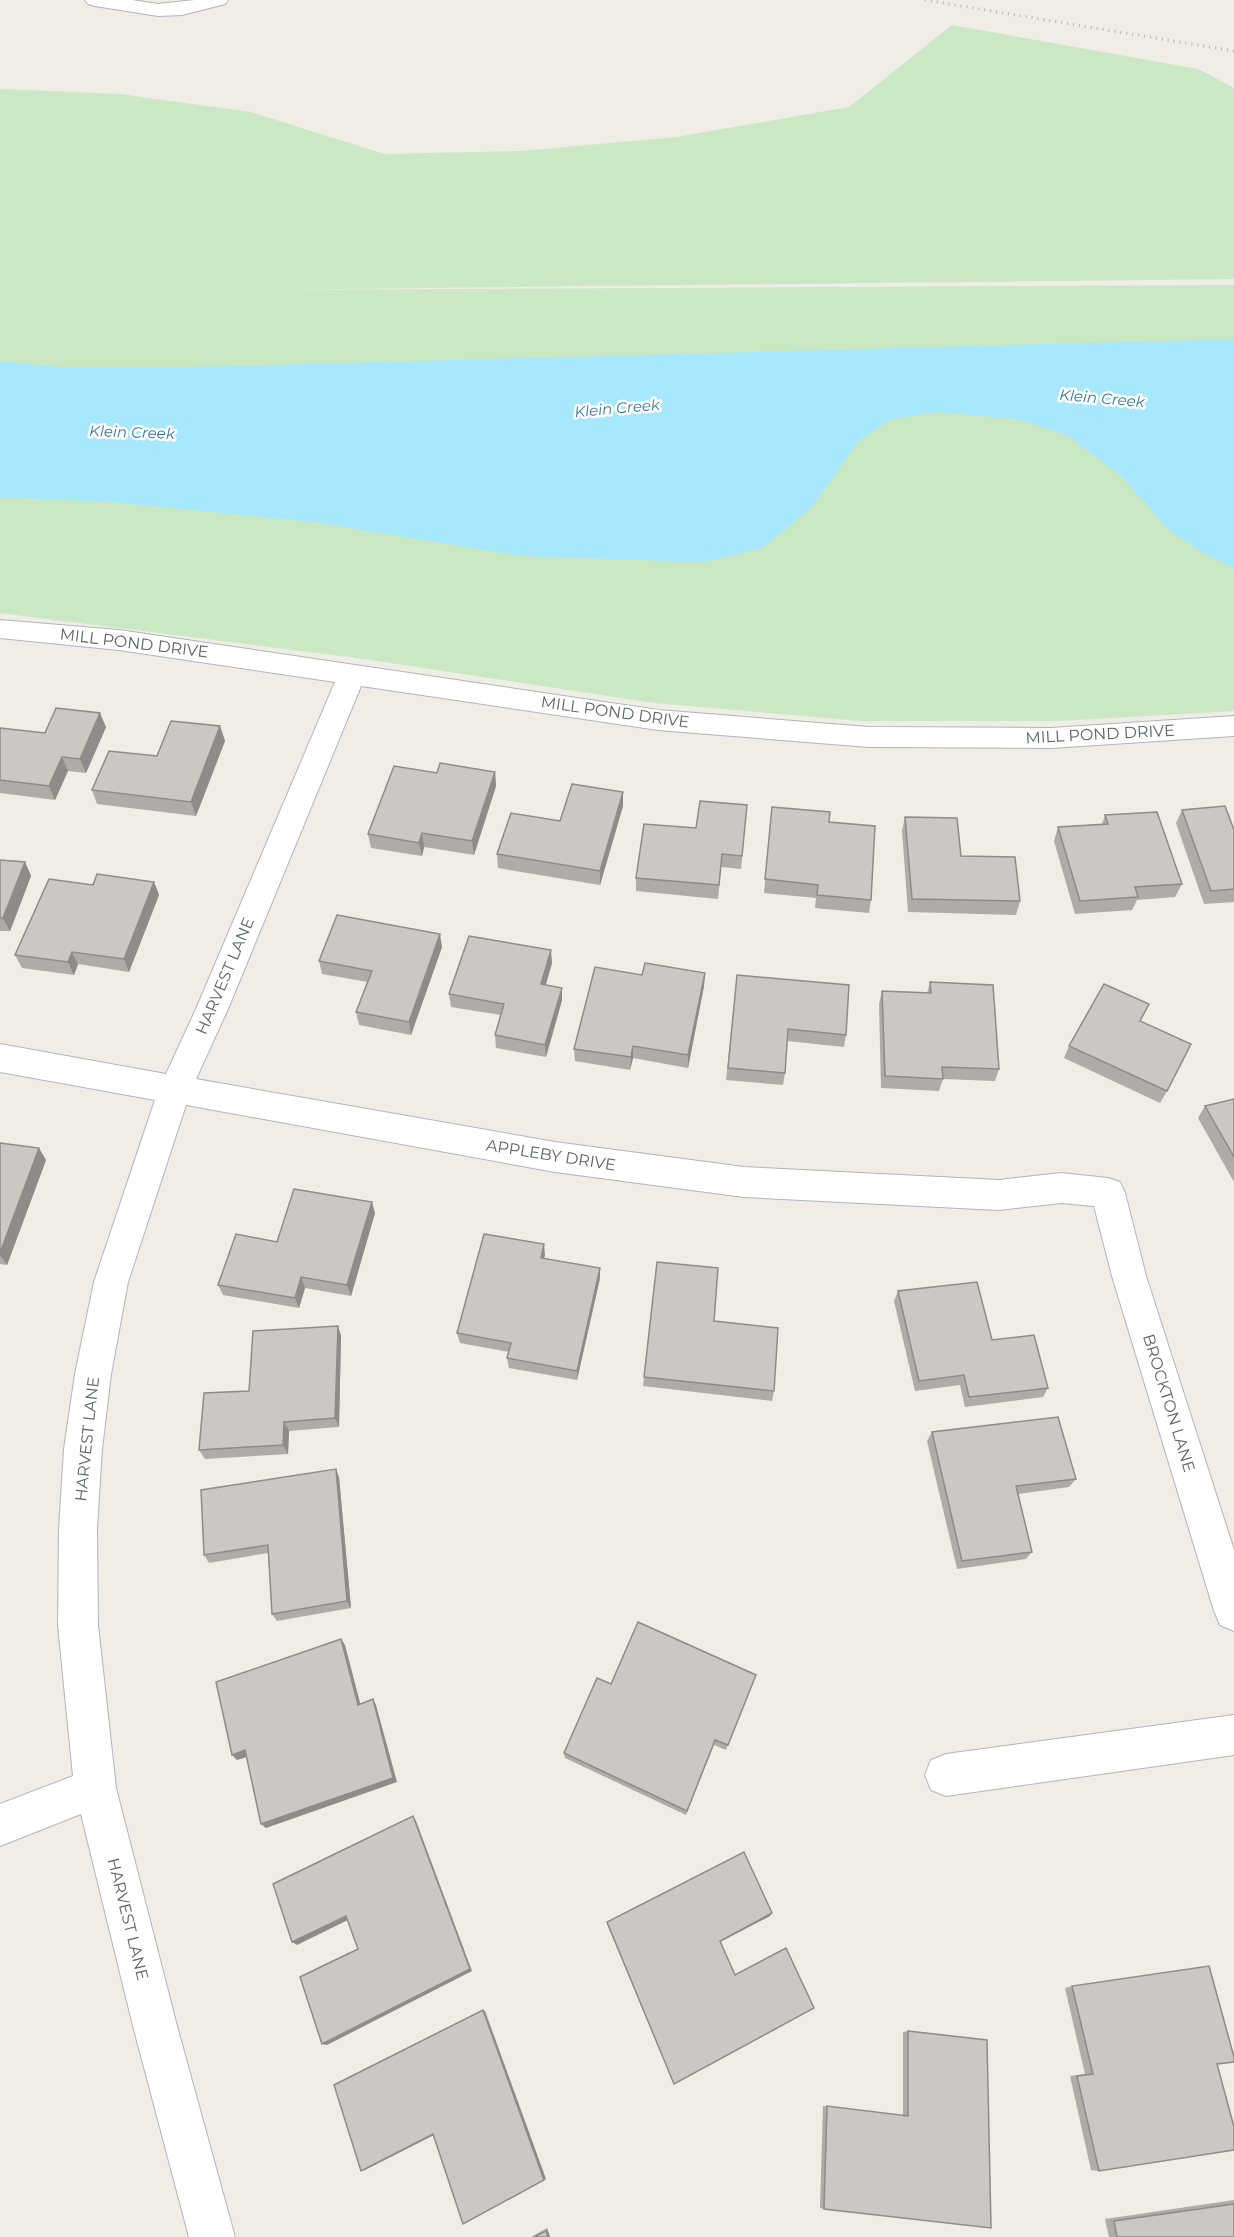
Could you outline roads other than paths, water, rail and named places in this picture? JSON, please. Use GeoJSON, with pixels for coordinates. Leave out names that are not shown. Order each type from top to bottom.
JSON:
{"type":"FeatureCollection","features":[{"type":"Feature","properties":{"kind":"street"},"geometry":{"type":"LineString","coordinates":[[96,0],[158,10],[182,9],[218,0]]}},
{"type":"Feature","properties":{"kind":"street","name":"MILL POND DRIVE"},"geometry":{"type":"LineString","coordinates":[[0,629],[119,640],[658,720],[869,737],[1051,738],[1234,726]]}},
{"type":"Feature","properties":{"kind":"street","name":"HARVEST LANE"},"geometry":{"type":"LineString","coordinates":[[212,2237],[155,2026],[95,1788],[78,1625],[78,1529],[83,1449],[93,1374],[111,1282],[124,1235],[175,1090],[212,1009],[352,673]]}},
{"type":"Feature","properties":{"kind":"street","name":"APPLEBY DRIVE"},"geometry":{"type":"LineString","coordinates":[[0,1058],[555,1157],[744,1182],[999,1195],[1061,1188],[1108,1193]]}},
{"type":"Feature","properties":{"kind":"street","name":"BROCKTON LANE"},"geometry":{"type":"LineString","coordinates":[[1108,1193],[1129,1276],[1234,1611]]}},
{"type":"Feature","properties":{"kind":"street"},"geometry":{"type":"LineString","coordinates":[[946,1775],[1234,1736]]}},
{"type":"Feature","properties":{"kind":"street"},"geometry":{"type":"LineString","coordinates":[[0,1825],[95,1788]]}},
{"type":"Feature","properties":{"kind":"water","name":"Klein Creek"},"geometry":{"type":"Polygon","coordinates":[[[1234,339],[1234,568],[1203,553],[1169,530],[1122,477],[1069,436],[1017,419],[938,412],[891,419],[858,442],[812,507],[762,548],[704,562],[523,556],[314,522],[111,502],[0,497],[0,361],[59,367],[195,367],[1234,339]]]}},
{"type":"Feature","properties":{"kind":"railway"},"geometry":{"type":"LineString","coordinates":[[925,0],[1234,51]]}}]}
